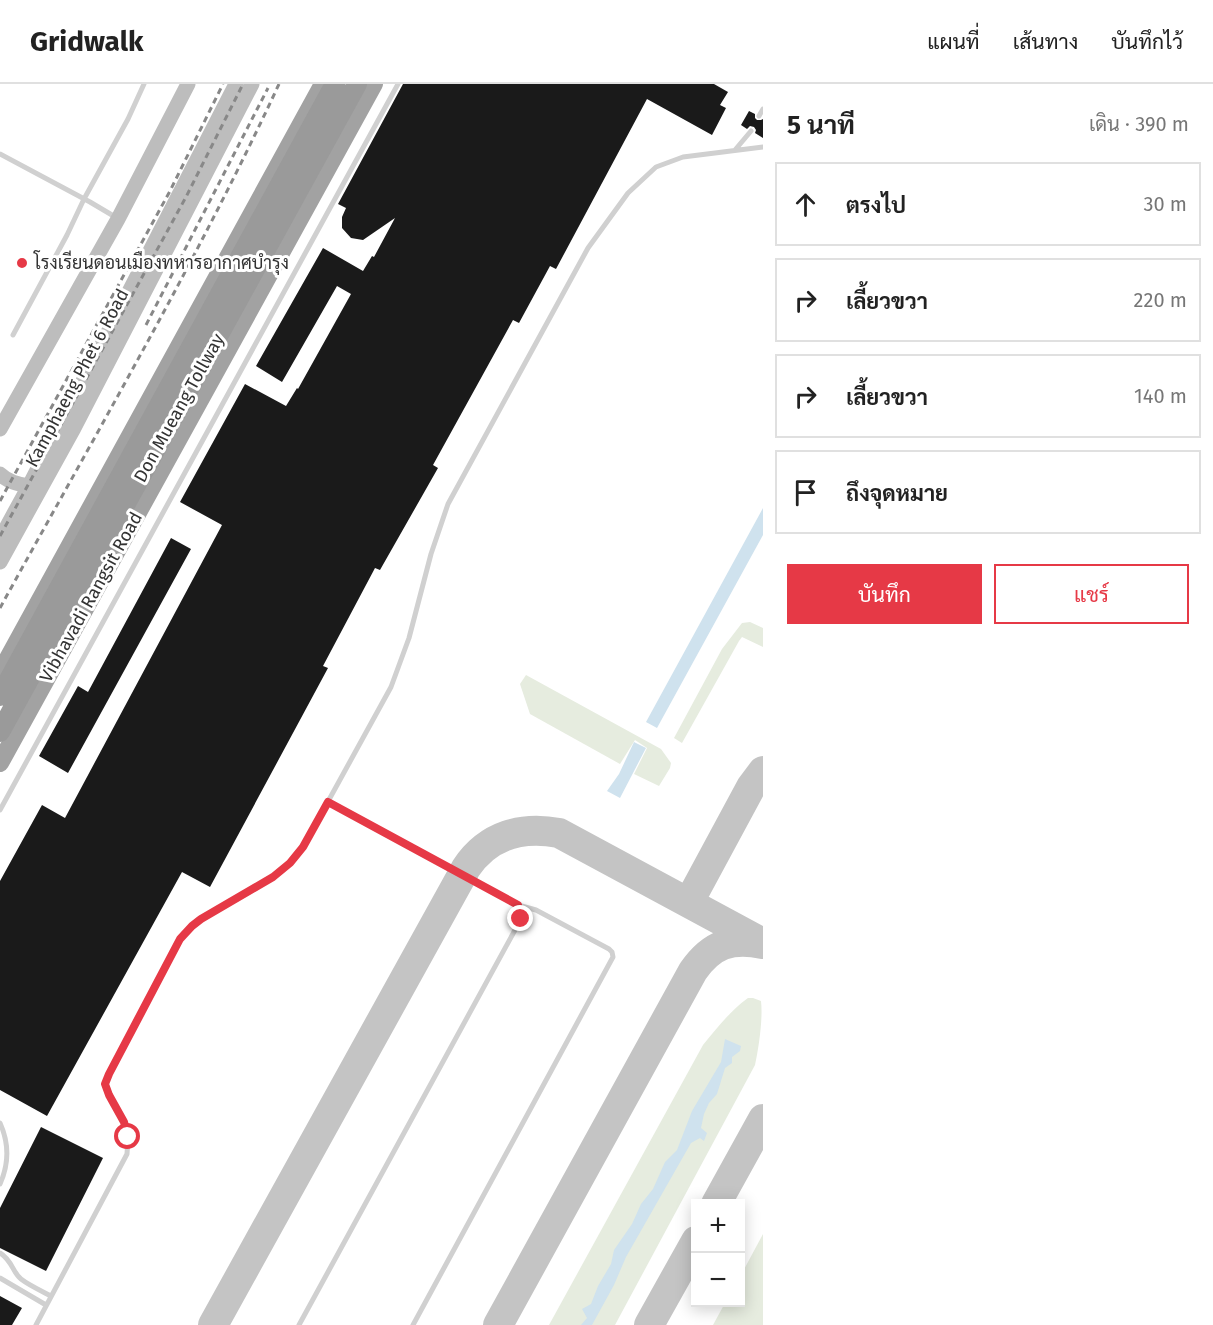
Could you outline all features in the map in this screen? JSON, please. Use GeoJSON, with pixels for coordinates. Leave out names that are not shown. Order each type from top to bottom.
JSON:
{"type":"FeatureCollection","features":[{"type":"Feature","properties":{"kind":"highway"},"geometry":{"type":"LineString","coordinates":[[0,673],[322,84]]}},
{"type":"Feature","properties":{"kind":"highway","name":"Don Mueang Tollway"},"geometry":{"type":"LineString","coordinates":[[0,696],[335,84]]}},
{"type":"Feature","properties":{"kind":"highway","name":"Don Mueang Tollway"},"geometry":{"type":"LineString","coordinates":[[0,732],[357,84]]}},
{"type":"Feature","properties":{"kind":"highway","name":"Vibhavadi Rangsit Road"},"geometry":{"type":"LineString","coordinates":[[0,763],[374,84]]}},
{"type":"Feature","properties":{"kind":"main road"},"geometry":{"type":"LineString","coordinates":[[0,429],[188,84]]}},
{"type":"Feature","properties":{"kind":"main road","name":"Kamphaeng Phet 6 Road"},"geometry":{"type":"LineString","coordinates":[[0,539],[236,84]]}},
{"type":"Feature","properties":{"kind":"main road","name":"Kamphaeng Phet 6 Road"},"geometry":{"type":"LineString","coordinates":[[0,562],[74,428],[252,84]]}},
{"type":"Feature","properties":{"kind":"main road"},"geometry":{"type":"LineString","coordinates":[[0,474],[16,484],[29,486]]}},
{"type":"Feature","properties":{"kind":"lane"},"geometry":{"type":"LineString","coordinates":[[0,810],[398,84]]}},
{"type":"Feature","properties":{"kind":"lane"},"geometry":{"type":"LineString","coordinates":[[13,335],[128,119],[142,85]]}},
{"type":"Feature","properties":{"kind":"lane"},"geometry":{"type":"LineString","coordinates":[[759,116],[763,110]]}},
{"type":"Feature","properties":{"kind":"lane"},"geometry":{"type":"LineString","coordinates":[[735,150],[751,131]]}},
{"type":"Feature","properties":{"kind":"lane"},"geometry":{"type":"LineString","coordinates":[[36,1325],[126,1154],[128,1137],[124,1122],[105,1084],[109,1074],[180,939],[201,919],[273,877],[290,863],[303,847],[391,687],[409,638],[444,512],[588,248],[628,193],[656,167],[682,157],[763,147]]}},
{"type":"Feature","properties":{"kind":"lane"},"geometry":{"type":"LineString","coordinates":[[0,154],[115,217]]}},
{"type":"Feature","properties":{"kind":"lane"},"geometry":{"type":"LineString","coordinates":[[328,802],[518,905],[536,910],[609,949],[613,957],[413,1325]]}},
{"type":"Feature","properties":{"kind":"lane"},"geometry":{"type":"LineString","coordinates":[[299,1325],[521,919],[518,905]]}},
{"type":"Feature","properties":{"kind":"lane"},"geometry":{"type":"LineString","coordinates":[[0,1123],[7,1156],[6,1169],[0,1184]]}},
{"type":"Feature","properties":{"kind":"lane"},"geometry":{"type":"LineString","coordinates":[[0,1253],[20,1279],[51,1296]]}},
{"type":"Feature","properties":{"kind":"lane"},"geometry":{"type":"LineString","coordinates":[[0,1278],[46,1305]]}},
{"type":"Feature","properties":{"kind":"shaded area"},"geometry":{"type":"Polygon","coordinates":[[[750,622],[763,628],[763,647],[742,637],[682,743],[674,738],[722,649],[742,623],[750,622]]]}},
{"type":"Feature","properties":{"kind":"shaded area"},"geometry":{"type":"Polygon","coordinates":[[[526,675],[661,749],[671,763],[659,786],[634,774],[647,748],[635,740],[620,764],[530,714],[520,684],[526,675]]]}},
{"type":"Feature","properties":{"kind":"shaded area"},"geometry":{"type":"Polygon","coordinates":[[[748,998],[761,1001],[760,1033],[755,1065],[615,1325],[549,1325],[703,1045],[730,1014],[748,998]]]}},
{"type":"Feature","properties":{"kind":"shaded area"},"geometry":{"type":"Polygon","coordinates":[[[763,1234],[763,1325],[713,1325],[723,1307],[745,1307],[745,1268],[763,1234]]]}},
{"type":"Feature","properties":{"kind":"water"},"geometry":{"type":"Polygon","coordinates":[[[763,508],[763,535],[657,728],[646,722],[763,508]]]}},
{"type":"Feature","properties":{"kind":"water"},"geometry":{"type":"Polygon","coordinates":[[[634,742],[646,748],[620,798],[607,791],[619,774],[634,742]]]}},
{"type":"Feature","properties":{"kind":"water"},"geometry":{"type":"Polygon","coordinates":[[[725,1039],[741,1046],[740,1051],[732,1057],[732,1063],[725,1068],[717,1094],[709,1103],[704,1114],[701,1128],[707,1133],[704,1141],[700,1138],[691,1143],[626,1257],[592,1325],[581,1325],[587,1318],[582,1309],[591,1304],[611,1264],[614,1250],[632,1224],[641,1204],[653,1189],[665,1162],[677,1150],[692,1111],[721,1062],[725,1039]]]}},
{"type":"Feature","properties":{"kind":"building"},"geometry":{"type":"Polygon","coordinates":[[[403,84],[714,84],[728,92],[720,105],[726,108],[712,135],[647,99],[556,269],[550,266],[519,323],[513,320],[433,465],[438,468],[380,570],[375,568],[323,666],[328,668],[210,887],[182,872],[47,1116],[0,1090],[0,881],[42,805],[65,818],[222,525],[180,502],[245,384],[286,406],[298,389],[351,294],[337,286],[282,382],[256,366],[323,248],[363,271],[372,256],[374,257],[395,218],[363,240],[351,238],[342,228],[342,217],[346,208],[338,204],[403,84]]]}},
{"type":"Feature","properties":{"kind":"building"},"geometry":{"type":"Polygon","coordinates":[[[749,111],[755,114],[757,120],[763,119],[763,138],[755,133],[754,127],[750,126],[747,129],[741,125],[749,111]]]}},
{"type":"Feature","properties":{"kind":"building"},"geometry":{"type":"Polygon","coordinates":[[[171,538],[191,549],[68,773],[39,756],[78,686],[88,692],[171,538]]]}},
{"type":"Feature","properties":{"kind":"building"},"geometry":{"type":"Polygon","coordinates":[[[41,1127],[103,1158],[46,1271],[0,1248],[0,1208],[41,1127]]]}},
{"type":"Feature","properties":{"kind":"building"},"geometry":{"type":"Polygon","coordinates":[[[0,1296],[22,1308],[12,1325],[0,1325],[0,1296]]]}},
{"type":"Feature","properties":{"kind":"taxiway"},"geometry":{"type":"LineString","coordinates":[[689,902],[751,787],[763,771]]}},
{"type":"Feature","properties":{"kind":"taxiway"},"geometry":{"type":"LineString","coordinates":[[213,1325],[466,868],[475,857],[495,841],[519,832],[559,833],[763,943]]}},
{"type":"Feature","properties":{"kind":"taxiway"},"geometry":{"type":"LineString","coordinates":[[498,1325],[693,971],[707,955],[723,945],[741,942],[763,944]]}},
{"type":"Feature","properties":{"kind":"taxiway"},"geometry":{"type":"LineString","coordinates":[[719,1199],[763,1119]]}},
{"type":"Feature","properties":{"kind":"taxiway"},"geometry":{"type":"LineString","coordinates":[[649,1325],[691,1250]]}},
{"type":"Feature","properties":{"kind":"railway"},"geometry":{"type":"LineString","coordinates":[[0,501],[170,191],[223,84]]}},
{"type":"Feature","properties":{"kind":"railway"},"geometry":{"type":"LineString","coordinates":[[0,536],[186,197],[243,84]]}},
{"type":"Feature","properties":{"kind":"railway"},"geometry":{"type":"LineString","coordinates":[[0,608],[179,283],[279,84]]}},
{"type":"Feature","properties":{"kind":"railway"},"geometry":{"type":"LineString","coordinates":[[146,325],[268,88]]}},
{"type":"Feature","properties":{"kind":"place","name":"โรงเรียนดอนเมืองทหารอากาศบำรุง"},"geometry":{"type":"Point","coordinates":[22,263]}},
{"type":"Feature","properties":{"kind":"route"},"geometry":{"type":"LineString","coordinates":[[128,1137],[124,1122],[105,1084],[180,939],[201,919],[273,877],[290,863],[303,847],[328,802],[518,905],[521,919]]}}]}
